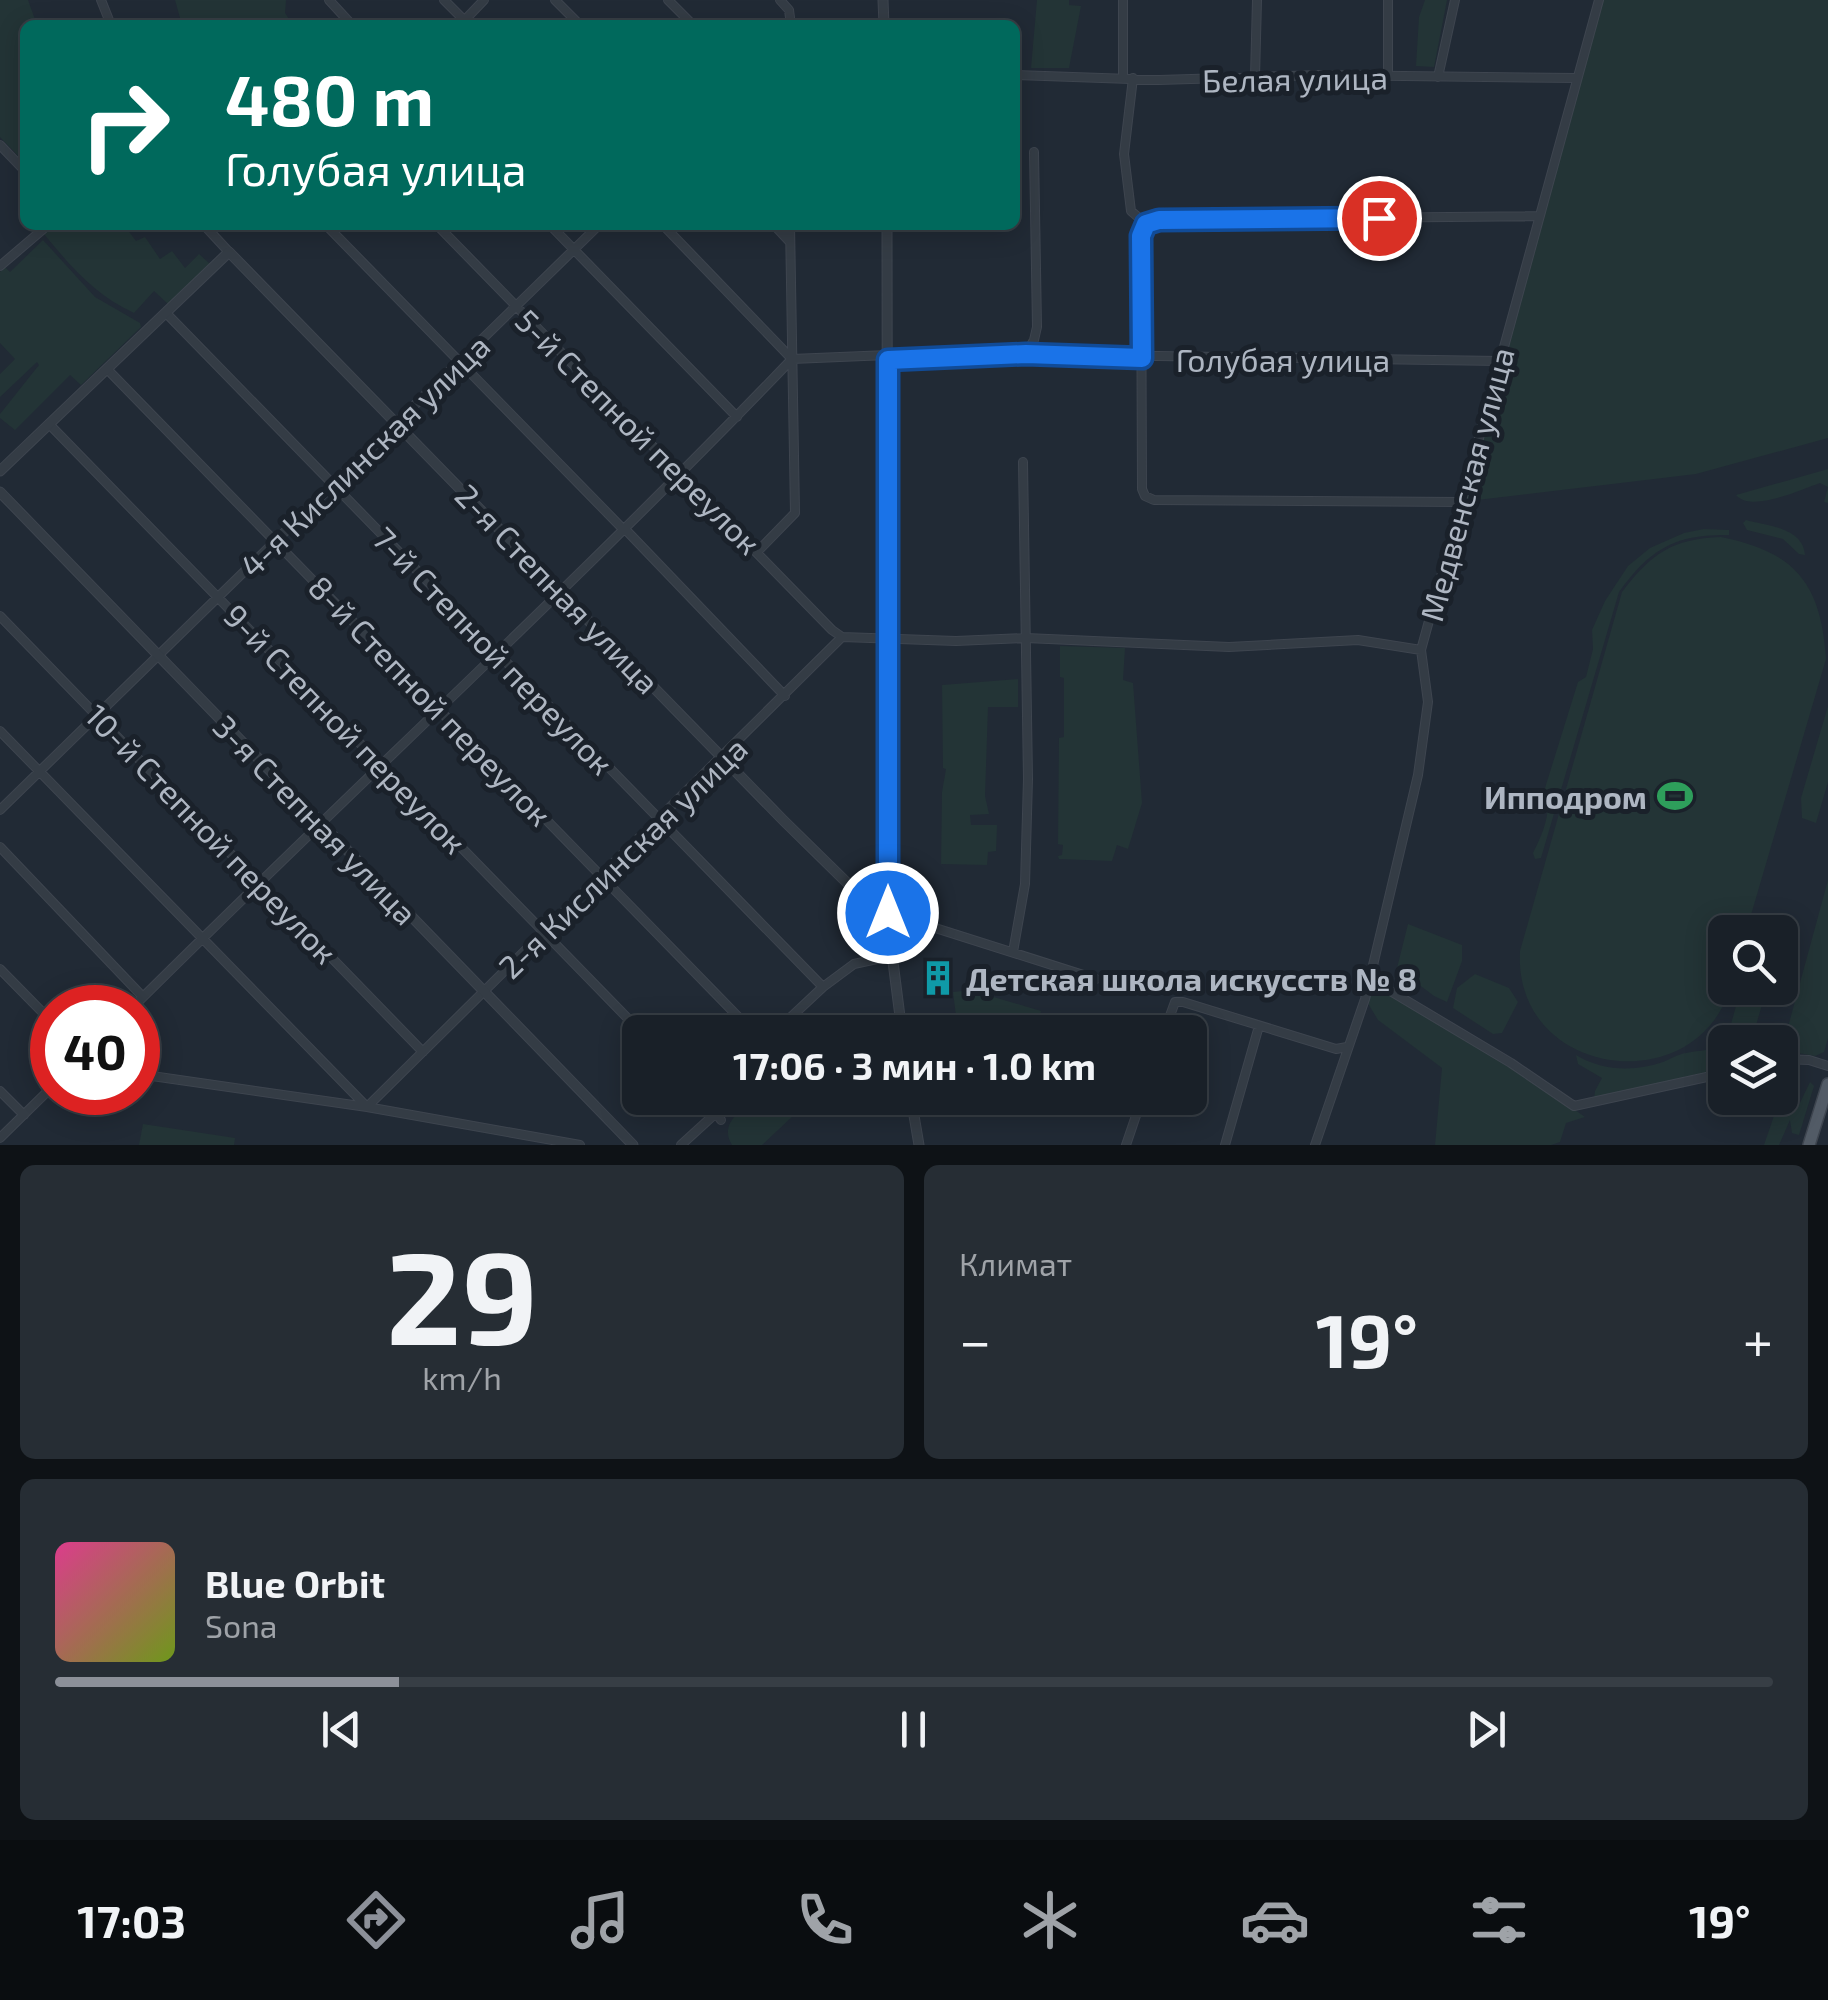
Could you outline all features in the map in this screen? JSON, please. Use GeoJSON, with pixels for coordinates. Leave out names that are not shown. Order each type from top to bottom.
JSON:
{"type":"FeatureCollection","features":[{"type":"Feature","properties":{"kind":"main road"},"geometry":{"type":"LineString","coordinates":[[1810,1145],[1828,1084]]}},
{"type":"Feature","properties":{"kind":"street"},"geometry":{"type":"LineString","coordinates":[[329,0],[347,20]]}},
{"type":"Feature","properties":{"kind":"street"},"geometry":{"type":"LineString","coordinates":[[444,0],[462,20]]}},
{"type":"Feature","properties":{"kind":"street"},"geometry":{"type":"LineString","coordinates":[[467,20],[484,0]]}},
{"type":"Feature","properties":{"kind":"street"},"geometry":{"type":"LineString","coordinates":[[555,0],[575,20]]}},
{"type":"Feature","properties":{"kind":"street"},"geometry":{"type":"LineString","coordinates":[[668,0],[688,20]]}},
{"type":"Feature","properties":{"kind":"street"},"geometry":{"type":"LineString","coordinates":[[1123,0],[1128,78],[1126,184],[1132,212],[1146,224]]}},
{"type":"Feature","properties":{"kind":"street"},"geometry":{"type":"LineString","coordinates":[[1255,77],[1257,0]]}},
{"type":"Feature","properties":{"kind":"street"},"geometry":{"type":"LineString","coordinates":[[1388,0],[1388,76]]}},
{"type":"Feature","properties":{"kind":"street"},"geometry":{"type":"LineString","coordinates":[[1438,77],[1455,0]]}},
{"type":"Feature","properties":{"kind":"street","name":"Медвенская улица"},"geometry":{"type":"LineString","coordinates":[[1314,1145],[1365,998],[1424,746],[1428,681],[1422,650],[1599,0]]}},
{"type":"Feature","properties":{"kind":"street","name":"Белая улица"},"geometry":{"type":"LineString","coordinates":[[1020,76],[1576,78]]}},
{"type":"Feature","properties":{"kind":"street"},"geometry":{"type":"LineString","coordinates":[[0,145],[20,166]]}},
{"type":"Feature","properties":{"kind":"street"},"geometry":{"type":"LineString","coordinates":[[1026,354],[1036,327],[1034,152]]}},
{"type":"Feature","properties":{"kind":"street"},"geometry":{"type":"LineString","coordinates":[[1146,224],[1159,220],[1538,216]]}},
{"type":"Feature","properties":{"kind":"street"},"geometry":{"type":"LineString","coordinates":[[1146,224],[1141,236],[1145,496],[1154,500],[1460,502]]}},
{"type":"Feature","properties":{"kind":"street"},"geometry":{"type":"LineString","coordinates":[[0,266],[42,230]]}},
{"type":"Feature","properties":{"kind":"street"},"geometry":{"type":"LineString","coordinates":[[0,471],[229,252],[209,230]]}},
{"type":"Feature","properties":{"kind":"street"},"geometry":{"type":"LineString","coordinates":[[331,230],[785,696]]}},
{"type":"Feature","properties":{"kind":"street","name":"5-й Степной переулок"},"geometry":{"type":"LineString","coordinates":[[442,230],[842,637]]}},
{"type":"Feature","properties":{"kind":"street"},"geometry":{"type":"LineString","coordinates":[[555,230],[737,417]]}},
{"type":"Feature","properties":{"kind":"street","name":"4-я Кислинская улица"},"geometry":{"type":"LineString","coordinates":[[0,810],[593,230]]}},
{"type":"Feature","properties":{"kind":"street"},"geometry":{"type":"LineString","coordinates":[[668,230],[792,359]]}},
{"type":"Feature","properties":{"kind":"street"},"geometry":{"type":"LineString","coordinates":[[779,230],[790,242]]}},
{"type":"Feature","properties":{"kind":"street"},"geometry":{"type":"LineString","coordinates":[[758,551],[795,512],[790,230]]}},
{"type":"Feature","properties":{"kind":"street"},"geometry":{"type":"LineString","coordinates":[[887,230],[888,918],[900,1015]]}},
{"type":"Feature","properties":{"kind":"street","name":"2-я Степная улица"},"geometry":{"type":"LineString","coordinates":[[229,252],[723,758],[888,918]]}},
{"type":"Feature","properties":{"kind":"street","name":"7-й Степной переулок"},"geometry":{"type":"LineString","coordinates":[[166,313],[823,986]]}},
{"type":"Feature","properties":{"kind":"street","name":"Голубая улица"},"geometry":{"type":"LineString","coordinates":[[792,359],[1026,354],[1499,361]]}},
{"type":"Feature","properties":{"kind":"street"},"geometry":{"type":"LineString","coordinates":[[156,985],[561,591],[792,359]]}},
{"type":"Feature","properties":{"kind":"street","name":"8-й Степной переулок"},"geometry":{"type":"LineString","coordinates":[[107,369],[737,1015]]}},
{"type":"Feature","properties":{"kind":"street","name":"9-й Степной переулок"},"geometry":{"type":"LineString","coordinates":[[49,424],[625,1015]]}},
{"type":"Feature","properties":{"kind":"street"},"geometry":{"type":"LineString","coordinates":[[1012,952],[1025,884],[1028,779],[1023,462]]}},
{"type":"Feature","properties":{"kind":"street","name":"3-я Степная улица"},"geometry":{"type":"LineString","coordinates":[[0,492],[632,1145]]}},
{"type":"Feature","properties":{"kind":"street","name":"10-й Степной переулок"},"geometry":{"type":"LineString","coordinates":[[0,616],[423,1052]]}},
{"type":"Feature","properties":{"kind":"street"},"geometry":{"type":"LineString","coordinates":[[842,637],[956,641],[1026,638],[1229,648],[1358,640],[1422,650]]}},
{"type":"Feature","properties":{"kind":"street","name":"2-я Кислинская улица"},"geometry":{"type":"LineString","coordinates":[[367,1108],[842,637]]}},
{"type":"Feature","properties":{"kind":"street"},"geometry":{"type":"LineString","coordinates":[[0,731],[367,1108]]}},
{"type":"Feature","properties":{"kind":"street"},"geometry":{"type":"LineString","coordinates":[[0,846],[133,985]]}},
{"type":"Feature","properties":{"kind":"street"},"geometry":{"type":"LineString","coordinates":[[888,918],[1096,978]]}},
{"type":"Feature","properties":{"kind":"street"},"geometry":{"type":"LineString","coordinates":[[792,1015],[854,964],[891,956]]}},
{"type":"Feature","properties":{"kind":"street"},"geometry":{"type":"LineString","coordinates":[[0,969],[30,1000]]}},
{"type":"Feature","properties":{"kind":"street"},"geometry":{"type":"LineString","coordinates":[[1370,973],[1378,983],[1574,1106],[1708,1077]]}},
{"type":"Feature","properties":{"kind":"street"},"geometry":{"type":"LineString","coordinates":[[1170,1015],[1175,1002],[1336,1049],[1347,1047]]}},
{"type":"Feature","properties":{"kind":"street"},"geometry":{"type":"LineString","coordinates":[[1225,1145],[1260,1026]]}},
{"type":"Feature","properties":{"kind":"street"},"geometry":{"type":"LineString","coordinates":[[1798,1060],[1828,1066]]}},
{"type":"Feature","properties":{"kind":"street"},"geometry":{"type":"LineString","coordinates":[[160,1077],[580,1145]]}},
{"type":"Feature","properties":{"kind":"street"},"geometry":{"type":"LineString","coordinates":[[0,1091],[24,1115]]}},
{"type":"Feature","properties":{"kind":"street"},"geometry":{"type":"LineString","coordinates":[[0,1138],[30,1109]]}},
{"type":"Feature","properties":{"kind":"street"},"geometry":{"type":"LineString","coordinates":[[681,1145],[716,1115]]}},
{"type":"Feature","properties":{"kind":"street"},"geometry":{"type":"LineString","coordinates":[[914,1115],[919,1145]]}},
{"type":"Feature","properties":{"kind":"street"},"geometry":{"type":"LineString","coordinates":[[1126,1145],[1136,1115]]}},
{"type":"Feature","properties":{"kind":"shaded area"},"geometry":{"type":"Polygon","coordinates":[[[0,0],[28,0],[35,20],[20,20],[20,158],[0,137],[0,0]]]}},
{"type":"Feature","properties":{"kind":"shaded area"},"geometry":{"type":"Polygon","coordinates":[[[175,0],[286,0],[285,13],[290,20],[181,20],[175,0]]]}},
{"type":"Feature","properties":{"kind":"shaded area"},"geometry":{"type":"Polygon","coordinates":[[[1037,0],[1069,0],[1069,5],[1081,6],[1069,68],[1031,68],[1037,0]]]}},
{"type":"Feature","properties":{"kind":"shaded area"},"geometry":{"type":"Polygon","coordinates":[[[1425,0],[1447,0],[1434,67],[1416,66],[1419,17],[1425,0]]]}},
{"type":"Feature","properties":{"kind":"shaded area"},"geometry":{"type":"Polygon","coordinates":[[[1598,0],[1828,0],[1828,438],[1696,474],[1460,502],[1598,0]]]}},
{"type":"Feature","properties":{"kind":"shaded area"},"geometry":{"type":"Polygon","coordinates":[[[48,230],[128,230],[136,241],[145,237],[160,259],[172,251],[185,268],[199,254],[210,264],[168,304],[154,291],[134,313],[96,289],[44,234],[48,230]]]}},
{"type":"Feature","properties":{"kind":"shaded area"},"geometry":{"type":"Polygon","coordinates":[[[43,240],[95,297],[141,327],[81,385],[70,375],[15,430],[0,414],[39,365],[37,362],[0,397],[0,374],[15,359],[0,343],[0,272],[5,267],[10,272],[43,240]]]}},
{"type":"Feature","properties":{"kind":"shaded area"},"geometry":{"type":"Polygon","coordinates":[[[1828,469],[1828,487],[1820,483],[1789,495],[1753,502],[1736,495],[1828,469]]]}},
{"type":"Feature","properties":{"kind":"shaded area"},"geometry":{"type":"Polygon","coordinates":[[[1746,520],[1791,533],[1803,546],[1805,555],[1783,539],[1747,530],[1743,523],[1746,520]]]}},
{"type":"Feature","properties":{"kind":"shaded area"},"geometry":{"type":"Polygon","coordinates":[[[1704,529],[1729,530],[1729,535],[1693,537],[1665,547],[1642,565],[1619,592],[1541,858],[1535,859],[1533,853],[1547,813],[1545,788],[1578,682],[1586,677],[1593,649],[1592,630],[1605,601],[1628,566],[1650,548],[1704,529]]]}},
{"type":"Feature","properties":{"kind":"shaded area","name":"Ипподром"},"geometry":{"type":"Polygon","coordinates":[[[1704,538],[1747,543],[1786,562],[1810,591],[1818,610],[1826,659],[1751,915],[1708,915],[1708,1005],[1721,1005],[1711,1024],[1682,1048],[1647,1060],[1610,1060],[1574,1049],[1545,1026],[1526,994],[1520,951],[1622,592],[1643,567],[1664,551],[1704,538]]]}},
{"type":"Feature","properties":{"kind":"shaded area"},"geometry":{"type":"Polygon","coordinates":[[[1060,646],[1125,648],[1123,680],[1133,683],[1142,803],[1128,849],[1117,845],[1112,861],[1058,856],[1062,855],[1063,845],[1058,844],[1059,738],[1064,737],[1060,646]]]}},
{"type":"Feature","properties":{"kind":"shaded area"},"geometry":{"type":"Polygon","coordinates":[[[1018,679],[1018,707],[988,707],[985,796],[989,814],[970,815],[971,825],[997,825],[996,851],[988,852],[987,865],[941,864],[946,769],[942,685],[1018,679]]]}},
{"type":"Feature","properties":{"kind":"shaded area"},"geometry":{"type":"Polygon","coordinates":[[[1828,706],[1828,782],[1816,823],[1802,818],[1801,798],[1828,706]]]}},
{"type":"Feature","properties":{"kind":"shaded area"},"geometry":{"type":"Polygon","coordinates":[[[1828,880],[1828,1038],[1824,1052],[1815,1056],[1798,1053],[1798,1025],[1789,1025],[1794,1005],[1798,1005],[1798,990],[1828,880]]]}},
{"type":"Feature","properties":{"kind":"shaded area"},"geometry":{"type":"Polygon","coordinates":[[[1408,924],[1462,945],[1462,961],[1447,1002],[1397,968],[1408,924]]]}},
{"type":"Feature","properties":{"kind":"shaded area"},"geometry":{"type":"Polygon","coordinates":[[[1475,974],[1509,988],[1518,1002],[1502,1033],[1493,1034],[1453,1008],[1457,988],[1475,974]]]}},
{"type":"Feature","properties":{"kind":"shaded area"},"geometry":{"type":"Polygon","coordinates":[[[970,990],[1041,1011],[1040,1015],[956,1015],[953,992],[970,990]]]}},
{"type":"Feature","properties":{"kind":"shaded area"},"geometry":{"type":"Polygon","coordinates":[[[1361,992],[1393,994],[1507,1062],[1585,1117],[1566,1123],[1560,1142],[1551,1145],[1435,1145],[1442,1068],[1378,1020],[1361,992]]]}},
{"type":"Feature","properties":{"kind":"shaded area"},"geometry":{"type":"Polygon","coordinates":[[[1736,1005],[1762,1005],[1756,1025],[1731,1025],[1736,1005]]]}},
{"type":"Feature","properties":{"kind":"shaded area"},"geometry":{"type":"Polygon","coordinates":[[[1708,1049],[1708,1073],[1594,1099],[1602,1078],[1578,1064],[1576,1055],[1608,1067],[1630,1068],[1663,1062],[1680,1054],[1708,1049]]]}},
{"type":"Feature","properties":{"kind":"shaded area"},"geometry":{"type":"Polygon","coordinates":[[[1810,1082],[1814,1086],[1799,1135],[1792,1133],[1790,1120],[1779,1145],[1764,1145],[1774,1115],[1798,1115],[1810,1082]]]}},
{"type":"Feature","properties":{"kind":"shaded area"},"geometry":{"type":"Polygon","coordinates":[[[737,1115],[794,1115],[762,1145],[732,1145],[730,1124],[737,1115]]]}},
{"type":"Feature","properties":{"kind":"shaded area"},"geometry":{"type":"Polygon","coordinates":[[[143,1124],[235,1138],[234,1145],[139,1145],[143,1124]]]}},
{"type":"Feature","properties":{"kind":"place","name":"Ипподром"},"geometry":{"type":"Point","coordinates":[1675,796]}},
{"type":"Feature","properties":{"kind":"place","name":"Детская школа искусств № 8"},"geometry":{"type":"Point","coordinates":[938,978]}},
{"type":"Feature","properties":{"kind":"route"},"geometry":{"type":"LineString","coordinates":[[888,913],[888,360],[1026,354],[1142,358],[1141,236],[1146,224],[1159,220],[1379,218]]}}]}
